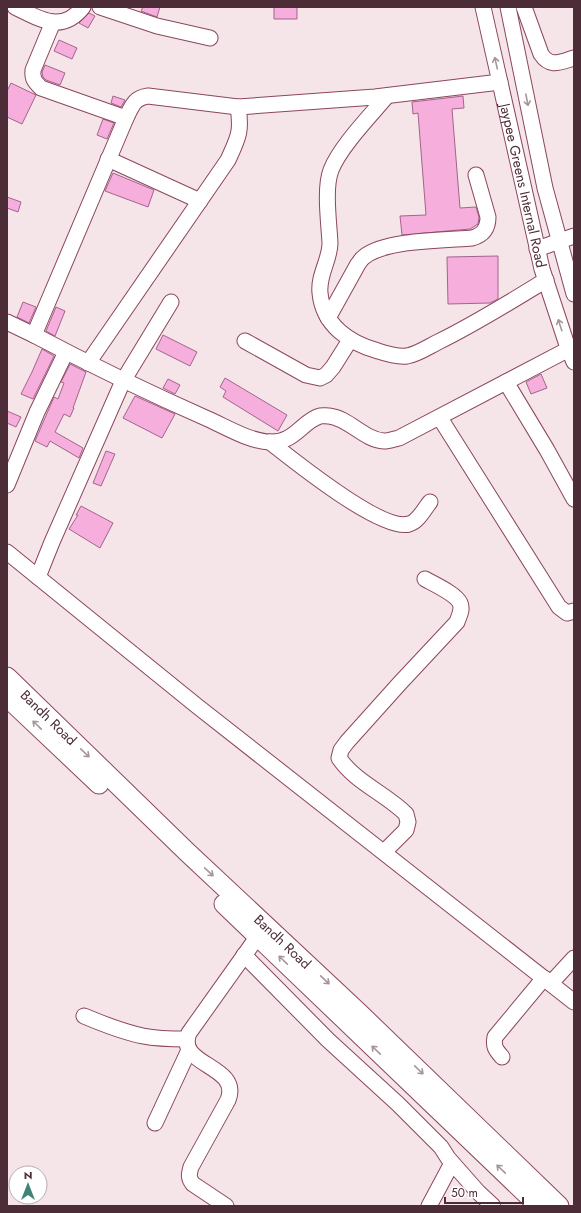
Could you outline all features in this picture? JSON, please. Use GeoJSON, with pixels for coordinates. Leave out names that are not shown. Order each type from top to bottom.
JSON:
{"type":"FeatureCollection","features":[{"type":"Feature","properties":{"kind":"main road","name":"Bandh Road"},"geometry":{"type":"LineString","coordinates":[[7,677],[187,852],[366,1019],[559,1206]]}},
{"type":"Feature","properties":{"kind":"main road","name":"Bandh Road"},"geometry":{"type":"LineString","coordinates":[[7,697],[539,1206]]}},
{"type":"Feature","properties":{"kind":"street"},"geometry":{"type":"LineString","coordinates":[[15,7],[41,19],[53,22],[68,21],[78,14],[83,7]]}},
{"type":"Feature","properties":{"kind":"street"},"geometry":{"type":"LineString","coordinates":[[100,7],[157,26],[210,38]]}},
{"type":"Feature","properties":{"kind":"street","name":"Jaypee Greens Internal Road"},"geometry":{"type":"LineString","coordinates":[[483,7],[538,249],[546,280],[571,355]]}},
{"type":"Feature","properties":{"kind":"street","name":"Jaypee Greens Internal Road"},"geometry":{"type":"LineString","coordinates":[[508,7],[545,188],[574,294]]}},
{"type":"Feature","properties":{"kind":"street"},"geometry":{"type":"LineString","coordinates":[[524,7],[544,59],[548,63],[554,63],[574,58]]}},
{"type":"Feature","properties":{"kind":"street"},"geometry":{"type":"LineString","coordinates":[[53,22],[33,70],[32,77],[36,83],[41,88],[126,118]]}},
{"type":"Feature","properties":{"kind":"street"},"geometry":{"type":"LineString","coordinates":[[34,335],[108,159],[126,118],[136,100],[148,96],[238,107],[387,96],[500,82]]}},
{"type":"Feature","properties":{"kind":"street"},"geometry":{"type":"LineString","coordinates":[[387,96],[342,150],[330,172],[327,185],[330,245],[320,284],[322,305],[328,318],[338,331],[350,340],[365,348],[386,354],[408,356],[456,333],[546,280]]}},
{"type":"Feature","properties":{"kind":"street"},"geometry":{"type":"LineString","coordinates":[[88,363],[228,160],[238,139],[240,124],[238,107]]}},
{"type":"Feature","properties":{"kind":"street"},"geometry":{"type":"LineString","coordinates":[[108,159],[200,201]]}},
{"type":"Feature","properties":{"kind":"street"},"geometry":{"type":"LineString","coordinates":[[328,318],[358,264],[364,257],[388,247],[414,242],[472,238],[480,236],[488,224],[488,217],[476,175]]}},
{"type":"Feature","properties":{"kind":"street"},"geometry":{"type":"LineString","coordinates":[[538,249],[574,236]]}},
{"type":"Feature","properties":{"kind":"street"},"geometry":{"type":"LineString","coordinates":[[38,577],[123,381],[171,302]]}},
{"type":"Feature","properties":{"kind":"street"},"geometry":{"type":"LineString","coordinates":[[7,322],[123,381],[252,438],[270,442],[284,440],[297,433],[320,416],[331,416],[371,437],[384,441],[399,438],[440,418],[506,382],[571,355]]}},
{"type":"Feature","properties":{"kind":"street"},"geometry":{"type":"LineString","coordinates":[[245,341],[306,375],[320,378],[326,375],[333,367],[350,340]]}},
{"type":"Feature","properties":{"kind":"street"},"geometry":{"type":"LineString","coordinates":[[7,485],[37,412],[66,352]]}},
{"type":"Feature","properties":{"kind":"street"},"geometry":{"type":"LineString","coordinates":[[506,382],[547,450],[574,499]]}},
{"type":"Feature","properties":{"kind":"street"},"geometry":{"type":"LineString","coordinates":[[440,418],[559,607],[567,613],[574,611]]}},
{"type":"Feature","properties":{"kind":"street"},"geometry":{"type":"LineString","coordinates":[[270,442],[351,502],[393,523],[408,525],[414,522],[430,502]]}},
{"type":"Feature","properties":{"kind":"street"},"geometry":{"type":"LineString","coordinates":[[7,552],[197,706],[574,1002]]}},
{"type":"Feature","properties":{"kind":"street"},"geometry":{"type":"LineString","coordinates":[[384,852],[406,830],[408,822],[406,814],[344,765],[340,758],[341,750],[400,683],[457,622],[461,611],[460,602],[451,594],[425,579]]}},
{"type":"Feature","properties":{"kind":"street"},"geometry":{"type":"LineString","coordinates":[[155,1123],[196,1023],[258,936]]}},
{"type":"Feature","properties":{"kind":"street"},"geometry":{"type":"LineString","coordinates":[[244,954],[328,1040],[398,1104],[441,1147],[452,1163],[493,1206]]}},
{"type":"Feature","properties":{"kind":"street"},"geometry":{"type":"LineString","coordinates":[[502,1057],[495,1050],[495,1037],[548,981],[574,958]]}},
{"type":"Feature","properties":{"kind":"street"},"geometry":{"type":"LineString","coordinates":[[84,1016],[125,1032],[188,1045],[195,1056],[229,1082],[231,1086],[231,1093],[228,1100],[191,1167],[189,1174],[190,1180],[193,1184],[226,1206]]}},
{"type":"Feature","properties":{"kind":"street"},"geometry":{"type":"LineString","coordinates":[[428,1206],[452,1163]]}},
{"type":"Feature","properties":{"kind":"building"},"geometry":{"type":"Polygon","coordinates":[[[143,7],[160,7],[157,17],[141,11],[143,7]]]}},
{"type":"Feature","properties":{"kind":"building"},"geometry":{"type":"Polygon","coordinates":[[[274,7],[297,7],[297,19],[274,19],[274,7]]]}},
{"type":"Feature","properties":{"kind":"building"},"geometry":{"type":"Polygon","coordinates":[[[89,13],[95,16],[88,28],[79,23],[89,13]]]}},
{"type":"Feature","properties":{"kind":"building"},"geometry":{"type":"Polygon","coordinates":[[[59,40],[77,48],[72,59],[54,51],[59,40]]]}},
{"type":"Feature","properties":{"kind":"building"},"geometry":{"type":"Polygon","coordinates":[[[45,65],[65,73],[60,85],[46,80],[43,77],[42,72],[45,65]]]}},
{"type":"Feature","properties":{"kind":"building"},"geometry":{"type":"Polygon","coordinates":[[[11,83],[36,95],[22,124],[7,117],[7,91],[11,83]]]}},
{"type":"Feature","properties":{"kind":"building"},"geometry":{"type":"Polygon","coordinates":[[[113,96],[125,100],[121,107],[111,103],[113,96]]]}},
{"type":"Feature","properties":{"kind":"building"},"geometry":{"type":"Polygon","coordinates":[[[463,96],[464,108],[452,109],[460,208],[476,207],[479,217],[478,224],[470,229],[402,235],[400,216],[426,215],[418,113],[413,114],[412,102],[463,96]]]}},
{"type":"Feature","properties":{"kind":"building"},"geometry":{"type":"Polygon","coordinates":[[[103,119],[114,123],[107,139],[97,135],[103,119]]]}},
{"type":"Feature","properties":{"kind":"building"},"geometry":{"type":"Polygon","coordinates":[[[113,173],[154,190],[148,207],[105,191],[113,173]]]}},
{"type":"Feature","properties":{"kind":"building"},"geometry":{"type":"Polygon","coordinates":[[[7,197],[21,202],[18,212],[7,208],[7,197]]]}},
{"type":"Feature","properties":{"kind":"building"},"geometry":{"type":"Polygon","coordinates":[[[498,256],[498,299],[490,303],[448,304],[447,257],[498,256]]]}},
{"type":"Feature","properties":{"kind":"building"},"geometry":{"type":"Polygon","coordinates":[[[23,302],[36,307],[29,323],[17,317],[23,302]]]}},
{"type":"Feature","properties":{"kind":"building"},"geometry":{"type":"Polygon","coordinates":[[[56,307],[65,311],[55,336],[46,331],[56,307]]]}},
{"type":"Feature","properties":{"kind":"building"},"geometry":{"type":"Polygon","coordinates":[[[163,335],[197,352],[190,366],[156,349],[163,335]]]}},
{"type":"Feature","properties":{"kind":"building"},"geometry":{"type":"Polygon","coordinates":[[[42,349],[54,356],[33,399],[21,394],[42,349]]]}},
{"type":"Feature","properties":{"kind":"building"},"geometry":{"type":"Polygon","coordinates":[[[70,364],[86,372],[70,417],[64,414],[55,432],[83,448],[79,458],[50,441],[47,447],[35,441],[54,397],[58,399],[64,383],[61,382],[70,364]]]}},
{"type":"Feature","properties":{"kind":"building"},"geometry":{"type":"Polygon","coordinates":[[[541,374],[547,388],[531,394],[526,382],[541,374]]]}},
{"type":"Feature","properties":{"kind":"building"},"geometry":{"type":"Polygon","coordinates":[[[225,378],[287,415],[278,431],[223,397],[226,391],[220,387],[225,378]]]}},
{"type":"Feature","properties":{"kind":"building"},"geometry":{"type":"Polygon","coordinates":[[[168,379],[180,385],[175,394],[163,388],[168,379]]]}},
{"type":"Feature","properties":{"kind":"building"},"geometry":{"type":"Polygon","coordinates":[[[135,396],[175,414],[162,438],[123,418],[135,396]]]}},
{"type":"Feature","properties":{"kind":"building"},"geometry":{"type":"Polygon","coordinates":[[[7,411],[21,417],[16,427],[7,423],[7,411]]]}},
{"type":"Feature","properties":{"kind":"building"},"geometry":{"type":"Polygon","coordinates":[[[106,451],[115,454],[101,486],[93,483],[106,451]]]}},
{"type":"Feature","properties":{"kind":"building"},"geometry":{"type":"Polygon","coordinates":[[[81,506],[113,523],[100,548],[69,529],[78,515],[76,515],[81,506]]]}}]}
